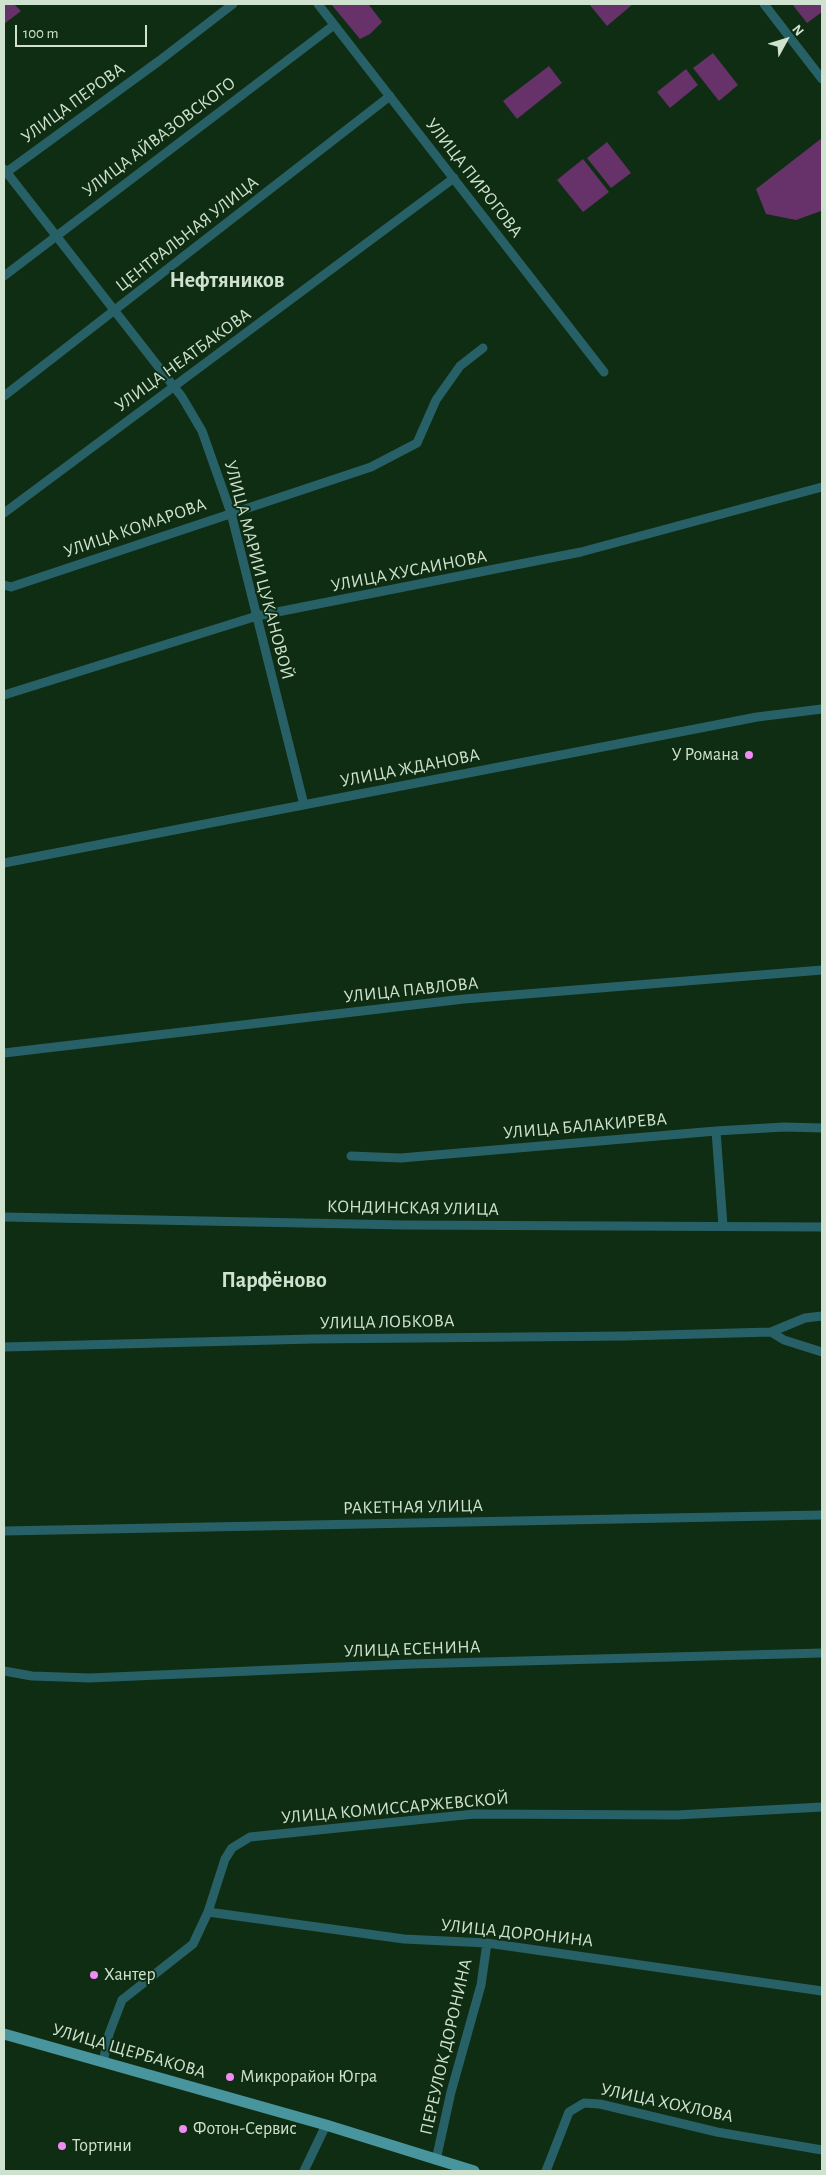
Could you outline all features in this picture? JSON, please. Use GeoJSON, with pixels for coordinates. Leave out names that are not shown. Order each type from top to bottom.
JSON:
{"type":"FeatureCollection","features":[{"type":"Feature","properties":{"kind":"main road","name":"УЛИЦА ЩЕРБАКОВА"},"geometry":{"type":"LineString","coordinates":[[4,2034],[326,2125],[474,2171]]}},
{"type":"Feature","properties":{"kind":"street","name":"УЛИЦА ПЕРОВА"},"geometry":{"type":"LineString","coordinates":[[5,172],[159,61],[233,4]]}},
{"type":"Feature","properties":{"kind":"street","name":"УЛИЦА ПИРОГОВА"},"geometry":{"type":"LineString","coordinates":[[318,4],[604,372]]}},
{"type":"Feature","properties":{"kind":"street"},"geometry":{"type":"LineString","coordinates":[[764,4],[822,79]]}},
{"type":"Feature","properties":{"kind":"street","name":"УЛИЦА АЙВАЗОВСКОГО"},"geometry":{"type":"LineString","coordinates":[[4,276],[334,25]]}},
{"type":"Feature","properties":{"kind":"street","name":"ЦЕНТРАЛЬНАЯ УЛИЦА"},"geometry":{"type":"LineString","coordinates":[[4,396],[390,96]]}},
{"type":"Feature","properties":{"kind":"street","name":"УЛИЦА МАРИИ ЦУКАНОВОЙ"},"geometry":{"type":"LineString","coordinates":[[5,172],[174,387],[202,431],[231,513],[304,805]]}},
{"type":"Feature","properties":{"kind":"street","name":"УЛИЦА НЕАТБАКОВА"},"geometry":{"type":"LineString","coordinates":[[4,513],[454,178]]}},
{"type":"Feature","properties":{"kind":"street","name":"УЛИЦА КОМАРОВА"},"geometry":{"type":"LineString","coordinates":[[4,585],[11,587],[371,467],[417,443],[436,400],[460,366],[483,348]]}},
{"type":"Feature","properties":{"kind":"street","name":"УЛИЦА ХУСАИНОВА"},"geometry":{"type":"LineString","coordinates":[[4,695],[257,616],[581,552],[822,487]]}},
{"type":"Feature","properties":{"kind":"street","name":"УЛИЦА ЖДАНОВА"},"geometry":{"type":"LineString","coordinates":[[4,863],[757,717],[822,709]]}},
{"type":"Feature","properties":{"kind":"street","name":"УЛИЦА ПАВЛОВА"},"geometry":{"type":"LineString","coordinates":[[4,1053],[464,999],[822,970]]}},
{"type":"Feature","properties":{"kind":"street","name":"УЛИЦА БАЛАКИРЕВА"},"geometry":{"type":"LineString","coordinates":[[351,1156],[401,1158],[716,1131],[784,1127],[822,1128]]}},
{"type":"Feature","properties":{"kind":"street"},"geometry":{"type":"LineString","coordinates":[[716,1131],[722,1226]]}},
{"type":"Feature","properties":{"kind":"street","name":"КОНДИНСКАЯ УЛИЦА"},"geometry":{"type":"LineString","coordinates":[[4,1217],[403,1225],[822,1227]]}},
{"type":"Feature","properties":{"kind":"street","name":"УЛИЦА ЛОБКОВА"},"geometry":{"type":"LineString","coordinates":[[4,1347],[314,1338],[626,1336],[771,1332],[804,1318],[822,1316]]}},
{"type":"Feature","properties":{"kind":"street","name":"УЛИЦА ЛОБКОВА"},"geometry":{"type":"LineString","coordinates":[[771,1332],[784,1340],[822,1352]]}},
{"type":"Feature","properties":{"kind":"street","name":"РАКЕТНАЯ УЛИЦА"},"geometry":{"type":"LineString","coordinates":[[4,1531],[822,1515]]}},
{"type":"Feature","properties":{"kind":"street","name":"УЛИЦА ЕСЕНИНА"},"geometry":{"type":"LineString","coordinates":[[4,1670],[32,1676],[90,1678],[410,1664],[822,1653]]}},
{"type":"Feature","properties":{"kind":"street","name":"УЛИЦА КОМИССАРЖЕВСКОЙ"},"geometry":{"type":"LineString","coordinates":[[103,2062],[112,2026],[122,2000],[193,1944],[208,1912],[225,1858],[232,1848],[250,1837],[474,1814],[677,1815],[822,1807]]}},
{"type":"Feature","properties":{"kind":"street","name":"УЛИЦА ДОРОНИНА"},"geometry":{"type":"LineString","coordinates":[[208,1912],[404,1938],[487,1942],[822,1991]]}},
{"type":"Feature","properties":{"kind":"street","name":"ПЕРЕУЛОК ДОРОНИНА"},"geometry":{"type":"LineString","coordinates":[[436,2160],[451,2092],[481,1985],[487,1942]]}},
{"type":"Feature","properties":{"kind":"street","name":"УЛИЦА ХОХЛОВА"},"geometry":{"type":"LineString","coordinates":[[546,2171],[569,2112],[584,2103],[600,2104],[717,2132],[822,2150]]}},
{"type":"Feature","properties":{"kind":"street"},"geometry":{"type":"LineString","coordinates":[[304,2171],[326,2125]]}},
{"type":"Feature","properties":{"kind":"shaded area"},"geometry":{"type":"Polygon","coordinates":[[[4,4],[14,4],[21,11],[4,24],[4,4]]]}},
{"type":"Feature","properties":{"kind":"shaded area"},"geometry":{"type":"Polygon","coordinates":[[[331,4],[369,5],[382,22],[370,34],[360,39],[331,4]]]}},
{"type":"Feature","properties":{"kind":"shaded area"},"geometry":{"type":"Polygon","coordinates":[[[589,4],[633,4],[607,26],[589,4]]]}},
{"type":"Feature","properties":{"kind":"shaded area"},"geometry":{"type":"Polygon","coordinates":[[[792,4],[822,4],[822,12],[807,23],[792,4]]]}},
{"type":"Feature","properties":{"kind":"shaded area"},"geometry":{"type":"Polygon","coordinates":[[[713,53],[738,85],[719,101],[693,68],[713,53]]]}},
{"type":"Feature","properties":{"kind":"shaded area"},"geometry":{"type":"Polygon","coordinates":[[[549,66],[562,83],[517,119],[503,101],[549,66]]]}},
{"type":"Feature","properties":{"kind":"shaded area"},"geometry":{"type":"Polygon","coordinates":[[[686,69],[698,85],[670,108],[657,92],[686,69]]]}},
{"type":"Feature","properties":{"kind":"shaded area"},"geometry":{"type":"Polygon","coordinates":[[[822,138],[821,211],[796,220],[766,214],[756,189],[822,138]]]}},
{"type":"Feature","properties":{"kind":"shaded area"},"geometry":{"type":"Polygon","coordinates":[[[607,142],[631,173],[611,188],[587,158],[607,142]]]}},
{"type":"Feature","properties":{"kind":"shaded area"},"geometry":{"type":"Polygon","coordinates":[[[583,159],[609,192],[583,212],[557,180],[583,159]]]}},
{"type":"Feature","properties":{"kind":"place","name":"У Романа"},"geometry":{"type":"Point","coordinates":[749,755]}},
{"type":"Feature","properties":{"kind":"place","name":"Хантер"},"geometry":{"type":"Point","coordinates":[94,1975]}},
{"type":"Feature","properties":{"kind":"place","name":"Микрорайон Югра"},"geometry":{"type":"Point","coordinates":[230,2077]}},
{"type":"Feature","properties":{"kind":"place","name":"Фотон-Сервис"},"geometry":{"type":"Point","coordinates":[183,2129]}},
{"type":"Feature","properties":{"kind":"place","name":"Тортини"},"geometry":{"type":"Point","coordinates":[62,2146]}},
{"type":"Feature","properties":{"kind":"district","name":"Нефтяников"},"geometry":{"type":"Point","coordinates":[227,280]}},
{"type":"Feature","properties":{"kind":"district","name":"Парфёново"},"geometry":{"type":"Point","coordinates":[274,1280]}}]}
